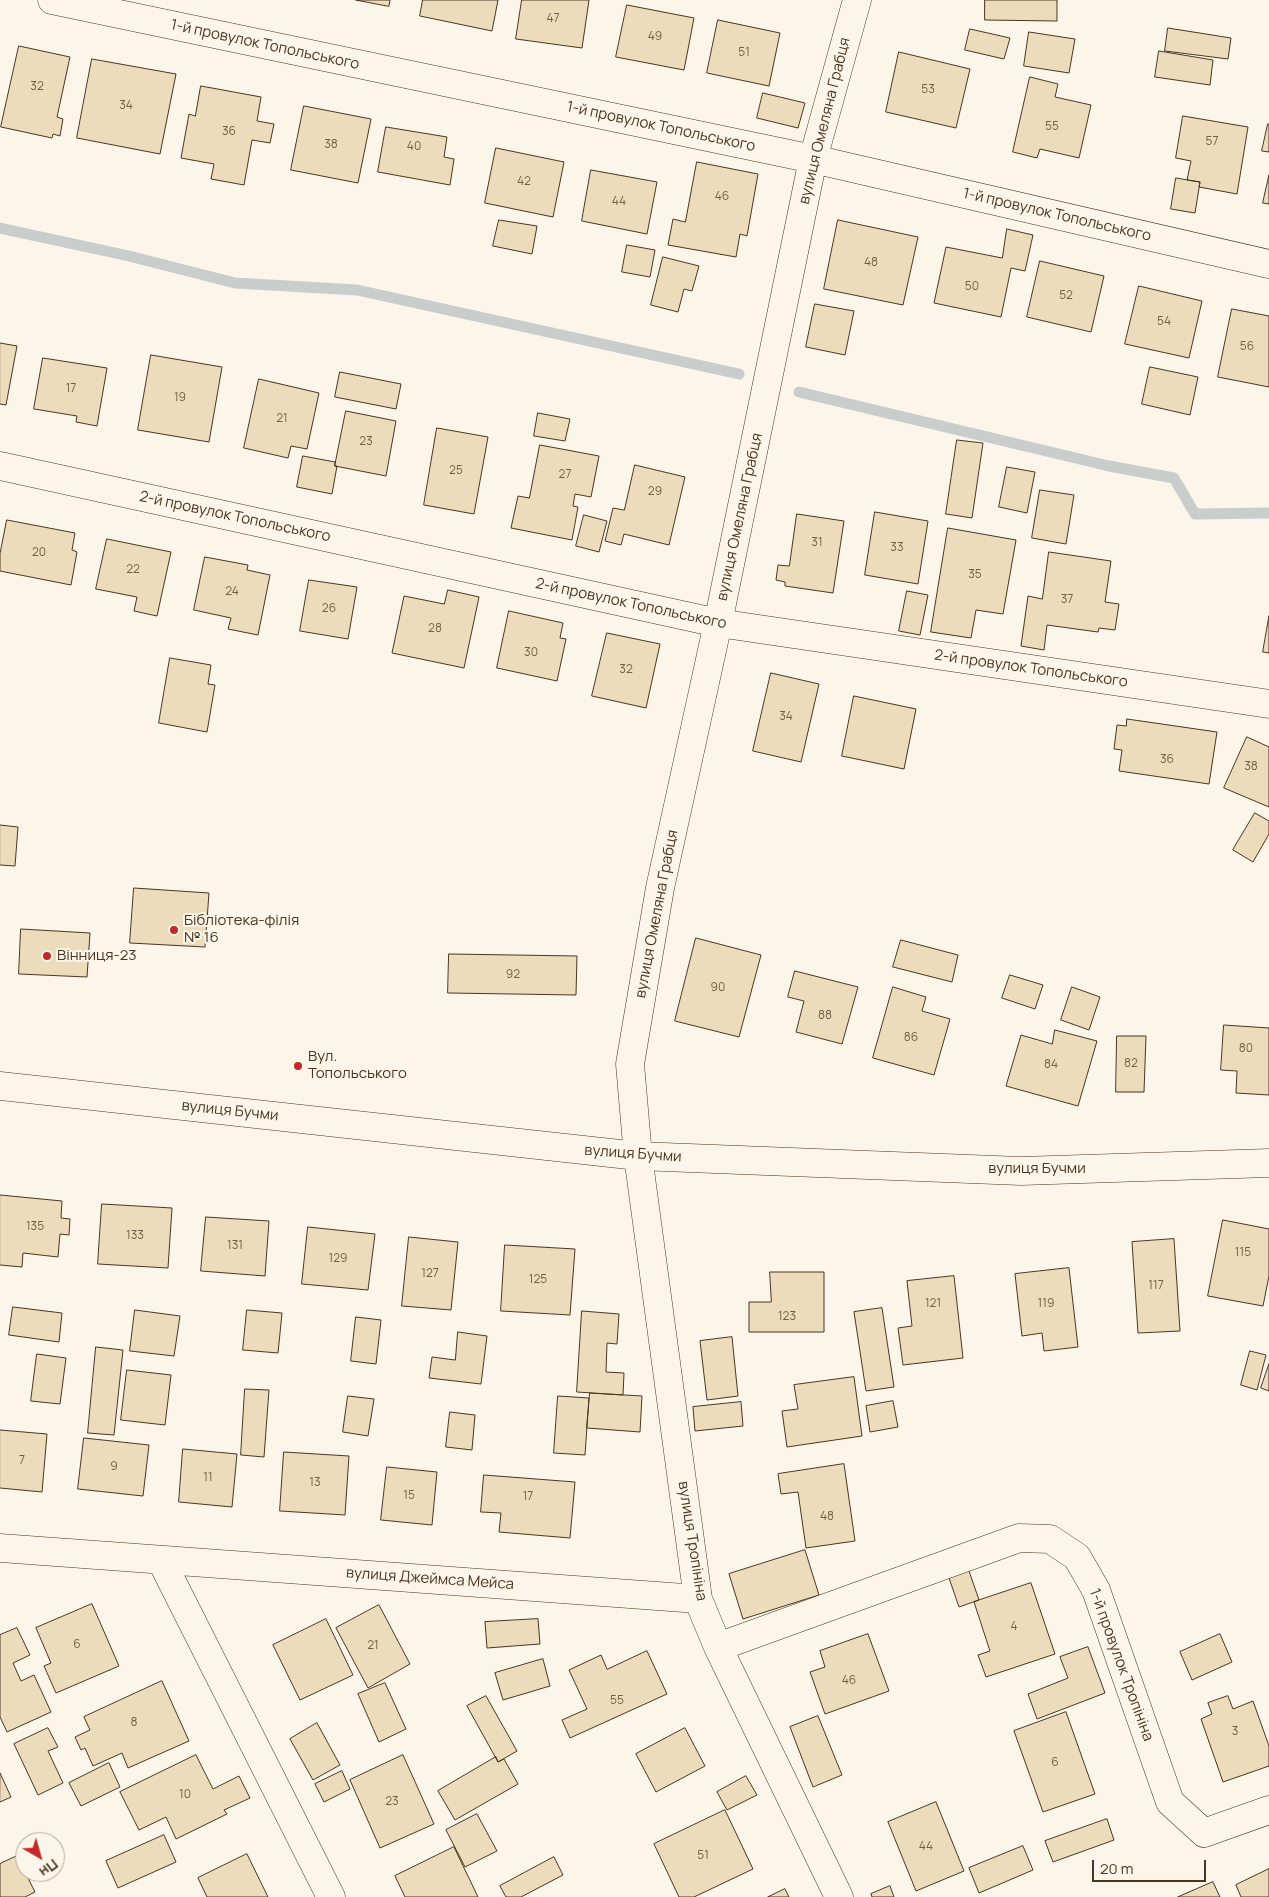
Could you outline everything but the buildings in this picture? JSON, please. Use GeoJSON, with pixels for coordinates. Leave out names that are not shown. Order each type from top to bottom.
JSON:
{"type":"FeatureCollection","features":[{"type":"Feature","properties":{"kind":"street","name":"1-й провулок Топольського"},"geometry":{"type":"LineString","coordinates":[[52,0],[813,159],[1269,264]]}},
{"type":"Feature","properties":{"kind":"street","name":"вулиця Омеляна Грабця"},"geometry":{"type":"LineString","coordinates":[[638,1156],[630,1064],[660,888],[718,623],[813,159],[857,0]]}},
{"type":"Feature","properties":{"kind":"street","name":"2-й провулок Топольського"},"geometry":{"type":"LineString","coordinates":[[0,466],[718,623],[1269,704]]}},
{"type":"Feature","properties":{"kind":"street","name":"вулиця Бучми"},"geometry":{"type":"LineString","coordinates":[[0,1086],[638,1156],[1021,1171],[1269,1163]]}},
{"type":"Feature","properties":{"kind":"street","name":"вулиця Тропініна"},"geometry":{"type":"LineString","coordinates":[[638,1156],[698,1599],[718,1647],[839,1897]]}},
{"type":"Feature","properties":{"kind":"street","name":"1-й провулок Тропініна"},"geometry":{"type":"LineString","coordinates":[[718,1647],[1019,1538],[1050,1539],[1077,1557],[1096,1590],[1170,1802],[1204,1834],[1269,1810]]}},
{"type":"Feature","properties":{"kind":"street","name":"вулиця Джеймса Мейса"},"geometry":{"type":"LineString","coordinates":[[0,1548],[698,1599]]}},
{"type":"Feature","properties":{"kind":"street"},"geometry":{"type":"LineString","coordinates":[[161,1560],[331,1897]]}},
{"type":"Feature","properties":{"kind":"waterway"},"geometry":{"type":"LineString","coordinates":[[0,228],[129,256],[235,283],[357,290],[739,374]]}},
{"type":"Feature","properties":{"kind":"waterway"},"geometry":{"type":"LineString","coordinates":[[799,392],[1109,466],[1174,478],[1195,514],[1269,513]]}},
{"type":"Feature","properties":{"kind":"place","name":"Бібліотека-філія № 16"},"geometry":{"type":"Point","coordinates":[174,930]}},
{"type":"Feature","properties":{"kind":"place","name":"Вінниця-23"},"geometry":{"type":"Point","coordinates":[47,956]}},
{"type":"Feature","properties":{"kind":"place","name":"Вул. Топольського"},"geometry":{"type":"Point","coordinates":[298,1066]}}]}
